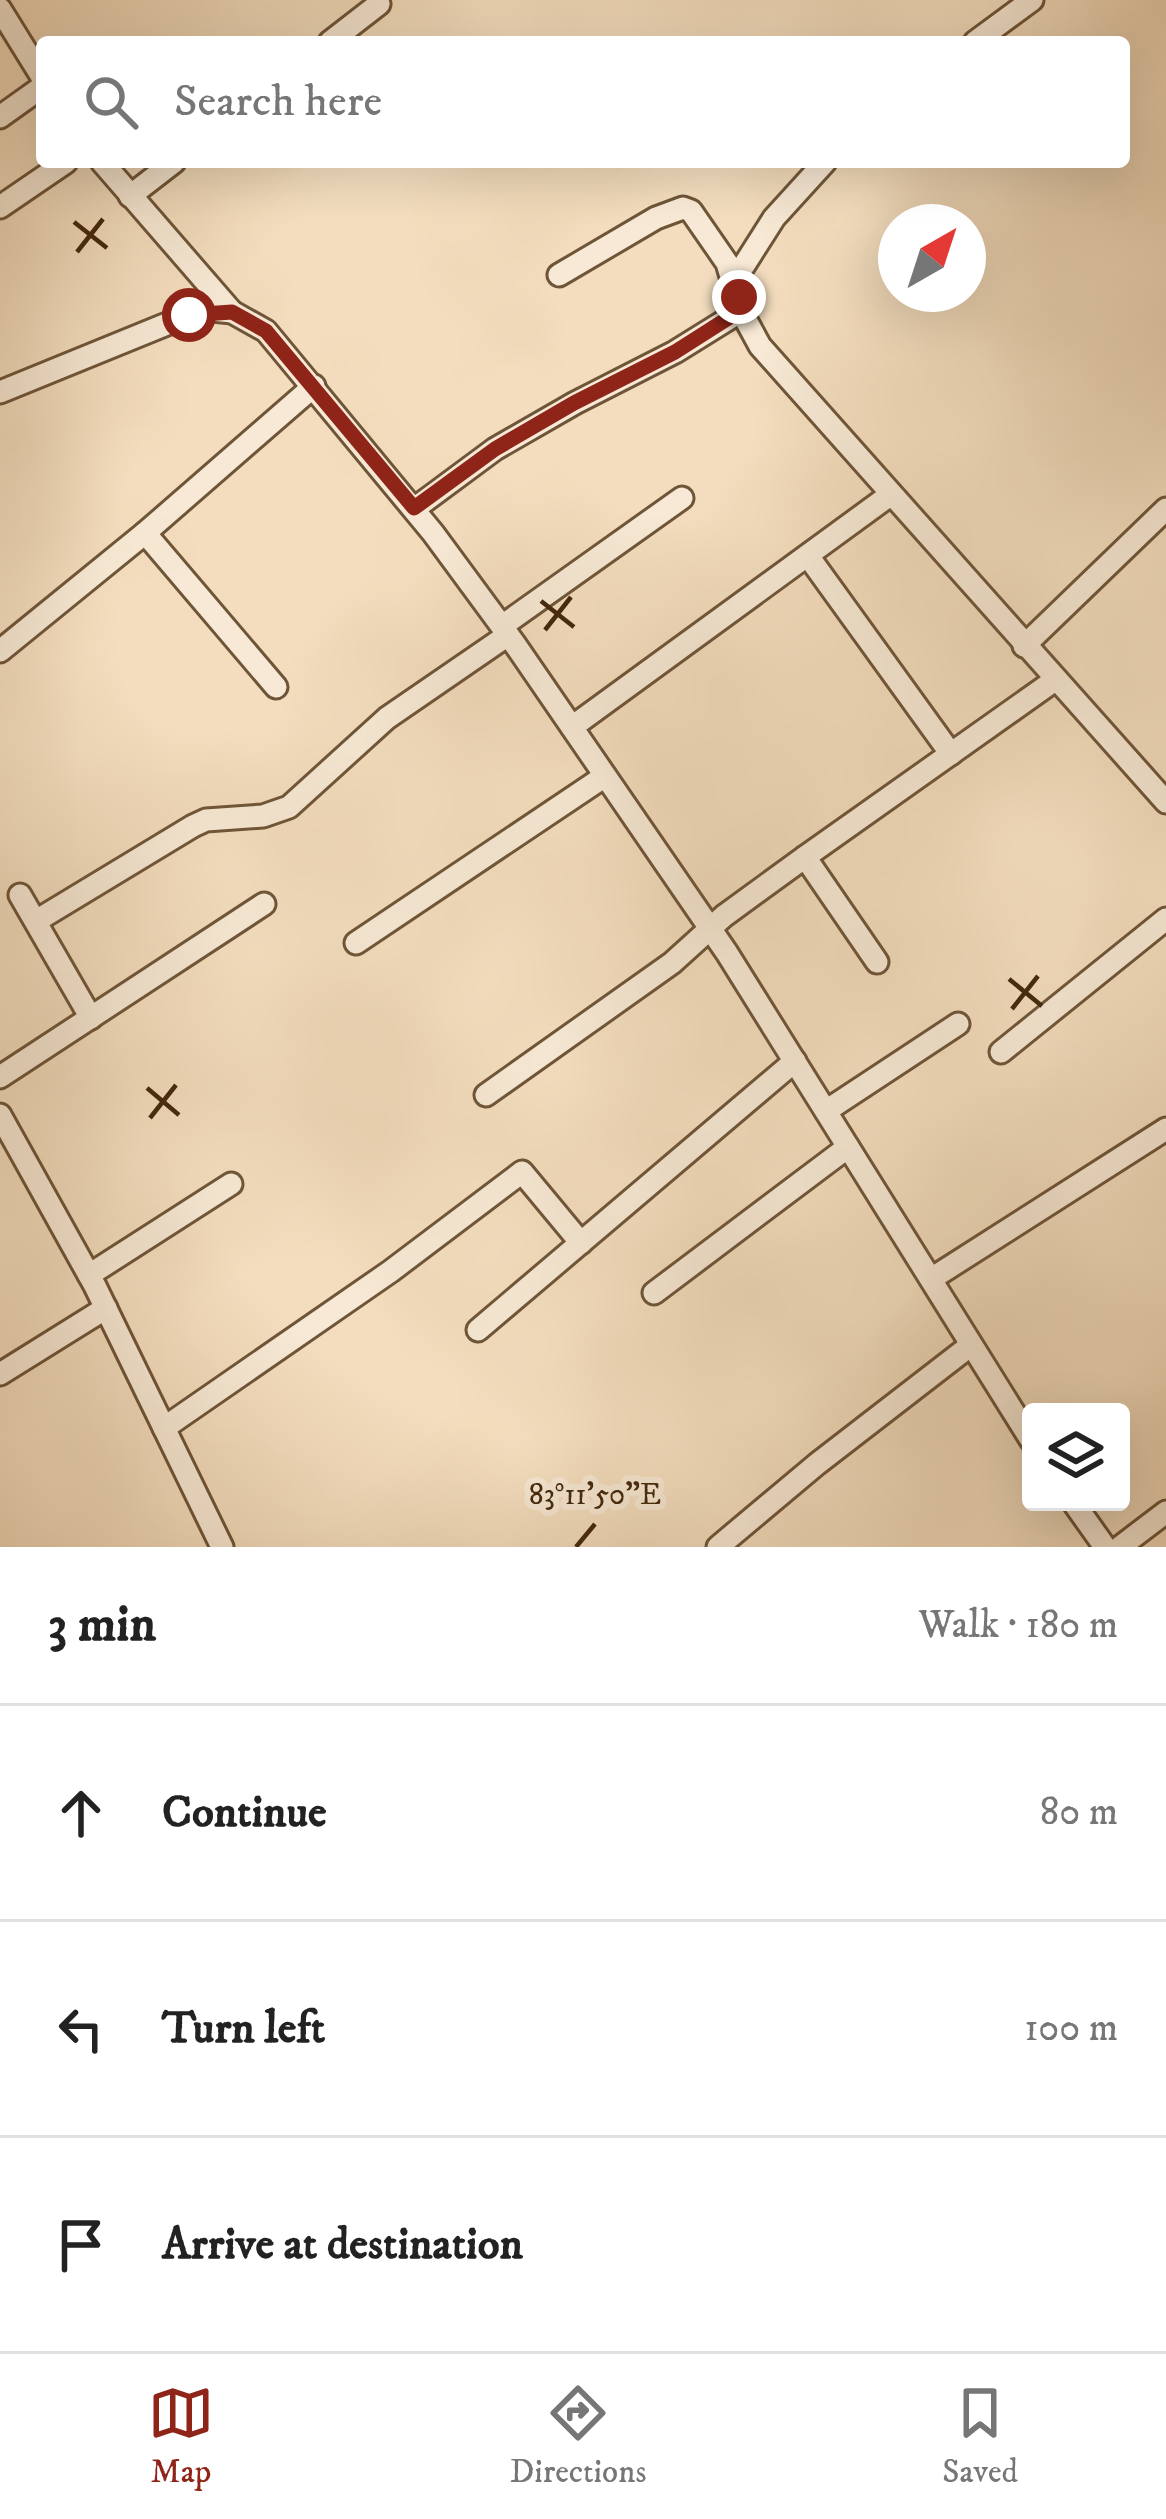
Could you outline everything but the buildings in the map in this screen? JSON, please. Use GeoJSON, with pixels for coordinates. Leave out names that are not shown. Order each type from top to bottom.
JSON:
{"type":"FeatureCollection","features":[{"type":"Feature","properties":{"kind":"street"},"geometry":{"type":"LineString","coordinates":[[983,36],[1032,0]]}},
{"type":"Feature","properties":{"kind":"street"},"geometry":{"type":"LineString","coordinates":[[338,36],[379,4]]}},
{"type":"Feature","properties":{"kind":"street"},"geometry":{"type":"LineString","coordinates":[[0,10],[36,67]]}},
{"type":"Feature","properties":{"kind":"street"},"geometry":{"type":"LineString","coordinates":[[0,117],[36,91]]}},
{"type":"Feature","properties":{"kind":"street"},"geometry":{"type":"LineString","coordinates":[[0,207],[57,168]]}},
{"type":"Feature","properties":{"kind":"street"},"geometry":{"type":"LineString","coordinates":[[107,168],[232,312],[266,331],[314,386],[414,508],[505,631],[710,928],[1022,1426]]}},
{"type":"Feature","properties":{"kind":"street"},"geometry":{"type":"LineString","coordinates":[[130,196],[166,168]]}},
{"type":"Feature","properties":{"kind":"street"},"geometry":{"type":"LineString","coordinates":[[734,281],[774,218],[820,168]]}},
{"type":"Feature","properties":{"kind":"street"},"geometry":{"type":"LineString","coordinates":[[559,275],[656,218],[682,208],[700,222],[734,281],[741,310],[760,346],[1166,802]]}},
{"type":"Feature","properties":{"kind":"street"},"geometry":{"type":"LineString","coordinates":[[414,508],[495,449],[675,352],[741,310]]}},
{"type":"Feature","properties":{"kind":"street"},"geometry":{"type":"LineString","coordinates":[[0,392],[189,315],[232,312]]}},
{"type":"Feature","properties":{"kind":"street"},"geometry":{"type":"LineString","coordinates":[[0,651],[314,386]]}},
{"type":"Feature","properties":{"kind":"street"},"geometry":{"type":"LineString","coordinates":[[572,728],[890,495]]}},
{"type":"Feature","properties":{"kind":"street"},"geometry":{"type":"LineString","coordinates":[[36,921],[206,820],[263,816],[289,807],[367,734],[682,498]]}},
{"type":"Feature","properties":{"kind":"street"},"geometry":{"type":"LineString","coordinates":[[1024,646],[1166,508]]}},
{"type":"Feature","properties":{"kind":"street"},"geometry":{"type":"LineString","coordinates":[[145,533],[276,686]]}},
{"type":"Feature","properties":{"kind":"street"},"geometry":{"type":"LineString","coordinates":[[808,556],[951,754]]}},
{"type":"Feature","properties":{"kind":"street"},"geometry":{"type":"LineString","coordinates":[[486,1095],[672,963],[805,856],[1055,680]]}},
{"type":"Feature","properties":{"kind":"street"},"geometry":{"type":"LineString","coordinates":[[356,943],[605,776]]}},
{"type":"Feature","properties":{"kind":"street"},"geometry":{"type":"LineString","coordinates":[[805,856],[877,962]]}},
{"type":"Feature","properties":{"kind":"street"},"geometry":{"type":"LineString","coordinates":[[20,896],[91,1018]]}},
{"type":"Feature","properties":{"kind":"street"},"geometry":{"type":"LineString","coordinates":[[0,1078],[265,904]]}},
{"type":"Feature","properties":{"kind":"street"},"geometry":{"type":"LineString","coordinates":[[1000,1052],[1166,919]]}},
{"type":"Feature","properties":{"kind":"street"},"geometry":{"type":"LineString","coordinates":[[826,1111],[958,1024]]}},
{"type":"Feature","properties":{"kind":"street"},"geometry":{"type":"LineString","coordinates":[[478,1330],[795,1061]]}},
{"type":"Feature","properties":{"kind":"street"},"geometry":{"type":"LineString","coordinates":[[0,1115],[8,1147],[89,1275],[223,1547]]}},
{"type":"Feature","properties":{"kind":"street"},"geometry":{"type":"LineString","coordinates":[[931,1279],[1166,1129]]}},
{"type":"Feature","properties":{"kind":"street"},"geometry":{"type":"LineString","coordinates":[[655,1293],[848,1147]]}},
{"type":"Feature","properties":{"kind":"street"},"geometry":{"type":"LineString","coordinates":[[164,1428],[391,1271],[522,1172],[580,1243]]}},
{"type":"Feature","properties":{"kind":"street"},"geometry":{"type":"LineString","coordinates":[[89,1275],[232,1184]]}},
{"type":"Feature","properties":{"kind":"street"},"geometry":{"type":"LineString","coordinates":[[2,1368],[106,1308]]}},
{"type":"Feature","properties":{"kind":"street"},"geometry":{"type":"LineString","coordinates":[[718,1547],[971,1345]]}},
{"type":"Feature","properties":{"kind":"street"},"geometry":{"type":"LineString","coordinates":[[1079,1511],[1105,1547]]}},
{"type":"Feature","properties":{"kind":"street"},"geometry":{"type":"LineString","coordinates":[[1120,1547],[1166,1512]]}},
{"type":"Feature","properties":{"kind":"route"},"geometry":{"type":"LineString","coordinates":[[189,315],[232,312],[266,331],[414,508],[495,449],[574,403],[622,382],[741,310],[739,297]]}}]}
